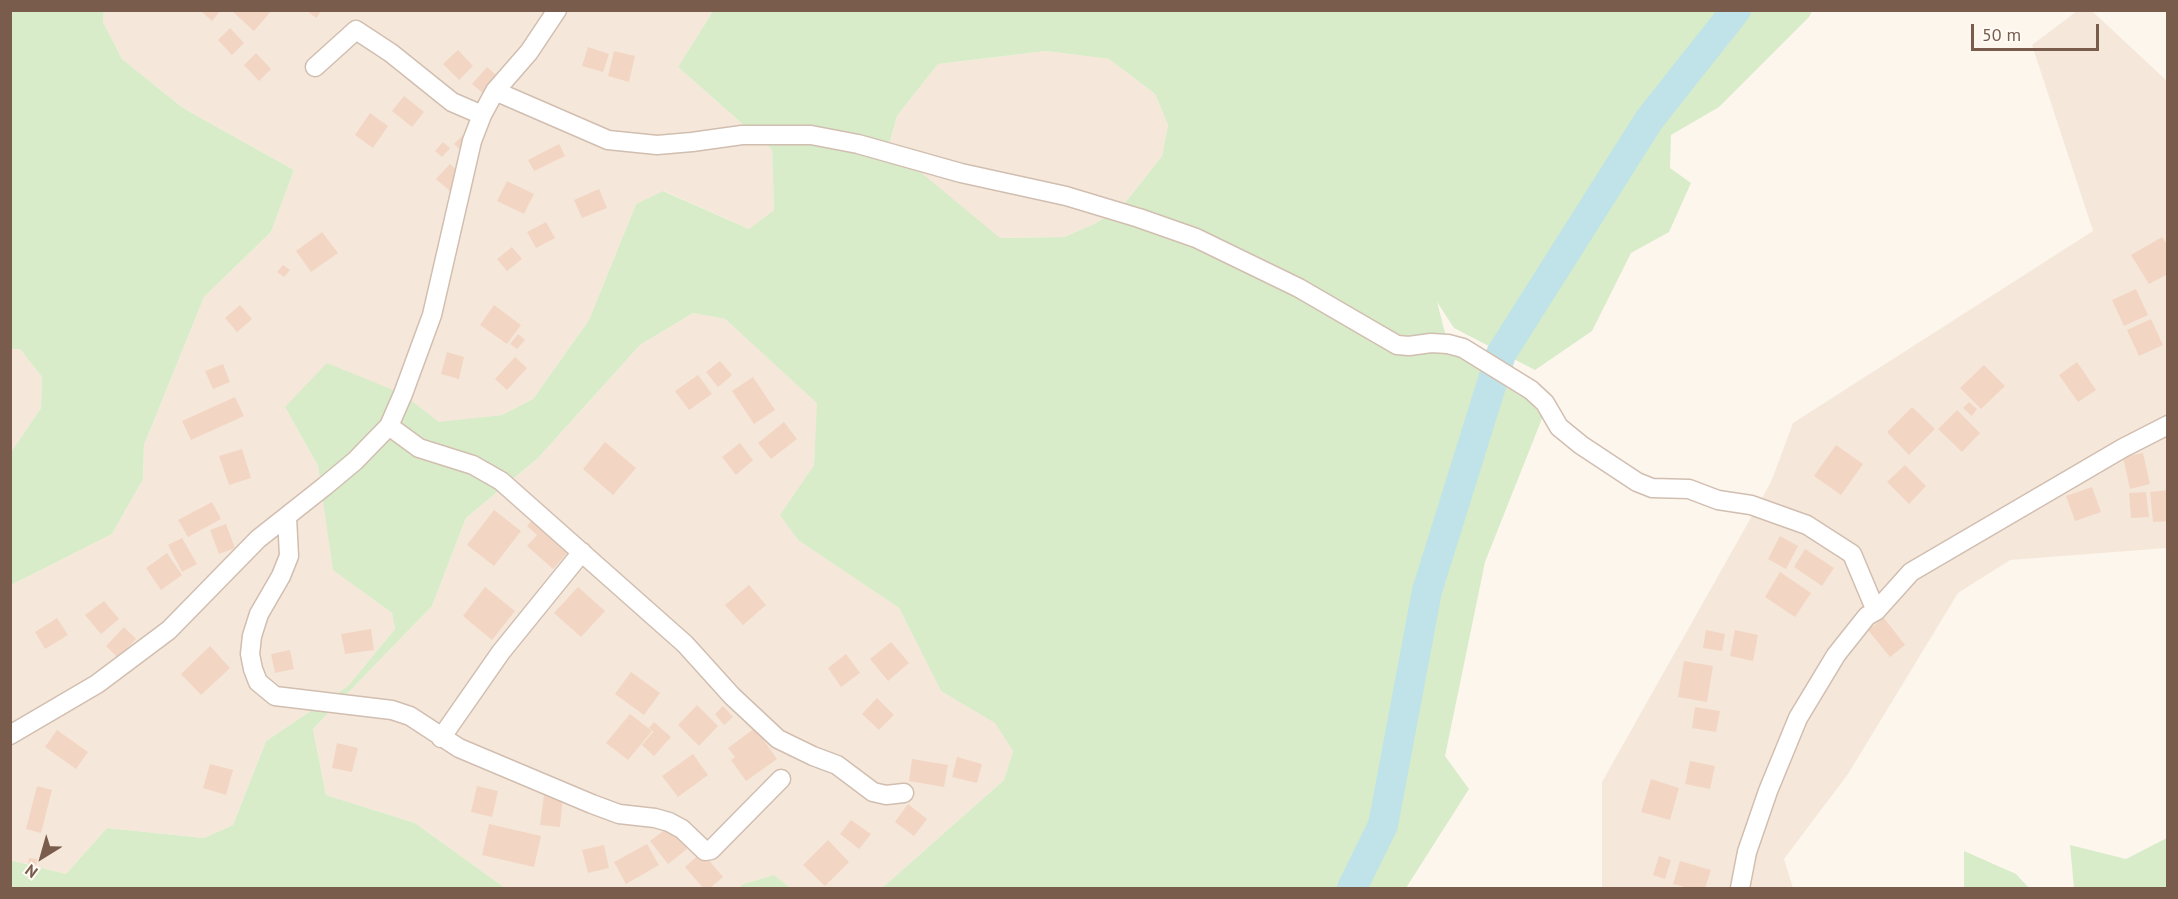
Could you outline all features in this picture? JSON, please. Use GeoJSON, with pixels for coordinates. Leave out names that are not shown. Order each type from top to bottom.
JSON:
{"type":"FeatureCollection","features":[{"type":"Feature","properties":{"kind":"street"},"geometry":{"type":"LineString","coordinates":[[10,735],[97,684],[170,630],[258,539],[355,461],[389,426],[432,315],[470,151],[482,115],[495,91],[529,52],[557,10]]}},
{"type":"Feature","properties":{"kind":"street"},"geometry":{"type":"LineString","coordinates":[[315,67],[356,30],[391,53],[452,102],[482,115]]}},
{"type":"Feature","properties":{"kind":"street"},"geometry":{"type":"LineString","coordinates":[[495,91],[608,141],[657,145],[742,135],[811,135],[858,144],[961,173],[1066,196],[1196,238],[1299,288],[1397,345],[1439,344],[1463,348],[1531,390],[1545,403],[1559,427],[1637,483],[1652,488],[1689,489],[1718,500],[1751,505],[1807,525],[1852,554],[1876,610]]}},
{"type":"Feature","properties":{"kind":"street"},"geometry":{"type":"LineString","coordinates":[[1740,888],[1747,852],[1768,791],[1798,718],[1836,655],[1867,616],[1876,610],[1911,572],[2123,448],[2168,425]]}},
{"type":"Feature","properties":{"kind":"street"},"geometry":{"type":"LineString","coordinates":[[389,426],[419,448],[473,465],[501,481],[685,644],[732,696],[778,739],[837,765],[873,792],[886,795],[904,793]]}},
{"type":"Feature","properties":{"kind":"street"},"geometry":{"type":"LineString","coordinates":[[287,517],[289,556],[281,576],[259,614],[252,636],[250,654],[258,681],[275,696],[392,710],[410,716],[459,748],[592,804],[619,814],[669,822],[682,830],[705,851],[711,850],[780,779]]}},
{"type":"Feature","properties":{"kind":"street"},"geometry":{"type":"LineString","coordinates":[[441,738],[501,652],[582,552]]}},
{"type":"Feature","properties":{"kind":"shaded area"},"geometry":{"type":"Polygon","coordinates":[[[104,11],[713,11],[678,67],[772,150],[774,210],[749,229],[664,191],[636,204],[589,320],[533,399],[502,415],[439,423],[403,394],[285,407],[318,466],[334,570],[392,613],[395,629],[348,686],[266,741],[233,825],[204,838],[107,828],[66,874],[11,860],[11,585],[112,534],[143,479],[144,445],[204,297],[271,232],[294,170],[183,108],[122,59],[103,22],[104,11]]]}},
{"type":"Feature","properties":{"kind":"shaded area"},"geometry":{"type":"Polygon","coordinates":[[[2077,11],[2092,11],[2167,81],[2167,548],[2010,560],[1958,593],[1848,774],[1784,859],[1793,888],[1602,888],[1602,782],[1771,482],[1793,423],[2093,231],[2032,45],[2077,11]]]}},
{"type":"Feature","properties":{"kind":"shaded area"},"geometry":{"type":"Polygon","coordinates":[[[1046,51],[1109,59],[1155,94],[1168,125],[1162,156],[1121,208],[1094,224],[1064,237],[999,238],[889,147],[897,116],[938,64],[1046,51]]]}},
{"type":"Feature","properties":{"kind":"shaded area"},"geometry":{"type":"Polygon","coordinates":[[[693,313],[725,319],[818,403],[814,465],[781,515],[798,540],[899,608],[941,691],[996,723],[1013,751],[1004,780],[882,888],[791,888],[774,875],[743,884],[738,888],[505,888],[415,823],[326,795],[313,729],[432,606],[466,518],[538,458],[640,345],[693,313]]]}},
{"type":"Feature","properties":{"kind":"shaded area"},"geometry":{"type":"Polygon","coordinates":[[[11,349],[20,349],[42,377],[41,408],[11,452],[11,349]]]}},
{"type":"Feature","properties":{"kind":"green space"},"geometry":{"type":"Polygon","coordinates":[[[11,10],[104,11],[103,22],[122,59],[183,108],[294,170],[271,232],[204,297],[144,445],[143,479],[112,534],[11,585],[11,452],[41,408],[42,377],[20,349],[11,349],[11,10]]]}},
{"type":"Feature","properties":{"kind":"green space"},"geometry":{"type":"Polygon","coordinates":[[[713,11],[1812,11],[1809,17],[1719,107],[1671,135],[1670,168],[1691,183],[1669,232],[1631,253],[1592,331],[1535,370],[1454,328],[1437,302],[1448,344],[1505,378],[1543,416],[1485,562],[1445,756],[1469,789],[1406,888],[882,888],[1004,780],[1013,751],[995,723],[941,691],[899,608],[798,540],[780,515],[814,465],[817,403],[725,319],[693,313],[640,345],[538,458],[466,518],[432,606],[313,729],[326,795],[415,823],[505,888],[11,888],[10,860],[66,874],[107,828],[204,838],[233,825],[266,741],[348,686],[395,629],[392,613],[333,570],[318,466],[285,407],[327,363],[403,394],[439,422],[502,415],[533,399],[589,320],[636,204],[663,191],[749,229],[774,210],[772,150],[678,67],[713,11]],[[1046,51],[938,64],[897,116],[889,146],[1000,238],[1064,237],[1094,224],[1121,208],[1162,156],[1168,125],[1155,94],[1109,59],[1046,51]]]}},
{"type":"Feature","properties":{"kind":"green space"},"geometry":{"type":"Polygon","coordinates":[[[2167,838],[2167,888],[2074,888],[2070,845],[2126,859],[2167,838]]]}},
{"type":"Feature","properties":{"kind":"green space"},"geometry":{"type":"Polygon","coordinates":[[[1964,851],[2016,874],[2029,888],[1964,888],[1964,851]]]}},
{"type":"Feature","properties":{"kind":"green space"},"geometry":{"type":"Polygon","coordinates":[[[774,875],[791,888],[738,888],[743,884],[774,875]]]}},
{"type":"Feature","properties":{"kind":"building"},"geometry":{"type":"Polygon","coordinates":[[[200,10],[221,10],[212,21],[200,10]]]}},
{"type":"Feature","properties":{"kind":"building"},"geometry":{"type":"Polygon","coordinates":[[[231,10],[272,10],[254,31],[231,10]]]}},
{"type":"Feature","properties":{"kind":"building"},"geometry":{"type":"Polygon","coordinates":[[[306,10],[322,10],[316,18],[306,10]]]}},
{"type":"Feature","properties":{"kind":"building"},"geometry":{"type":"Polygon","coordinates":[[[230,28],[244,43],[232,55],[218,40],[230,28]]]}},
{"type":"Feature","properties":{"kind":"building"},"geometry":{"type":"Polygon","coordinates":[[[588,47],[609,54],[603,72],[582,66],[588,47]]]}},
{"type":"Feature","properties":{"kind":"building"},"geometry":{"type":"Polygon","coordinates":[[[458,50],[473,66],[459,80],[443,64],[458,50]]]}},
{"type":"Feature","properties":{"kind":"building"},"geometry":{"type":"Polygon","coordinates":[[[614,51],[635,56],[629,82],[608,76],[614,51]]]}},
{"type":"Feature","properties":{"kind":"building"},"geometry":{"type":"Polygon","coordinates":[[[256,53],[271,69],[259,81],[244,65],[256,53]]]}},
{"type":"Feature","properties":{"kind":"building"},"geometry":{"type":"Polygon","coordinates":[[[487,67],[503,81],[489,98],[472,84],[487,67]]]}},
{"type":"Feature","properties":{"kind":"building"},"geometry":{"type":"Polygon","coordinates":[[[404,96],[424,112],[412,127],[392,111],[404,96]]]}},
{"type":"Feature","properties":{"kind":"building"},"geometry":{"type":"Polygon","coordinates":[[[370,113],[388,126],[373,148],[355,135],[370,113]]]}},
{"type":"Feature","properties":{"kind":"building"},"geometry":{"type":"Polygon","coordinates":[[[465,133],[474,142],[464,153],[454,144],[465,133]]]}},
{"type":"Feature","properties":{"kind":"building"},"geometry":{"type":"Polygon","coordinates":[[[443,142],[450,148],[442,157],[435,151],[443,142]]]}},
{"type":"Feature","properties":{"kind":"building"},"geometry":{"type":"Polygon","coordinates":[[[559,144],[565,156],[534,171],[528,160],[559,144]]]}},
{"type":"Feature","properties":{"kind":"building"},"geometry":{"type":"Polygon","coordinates":[[[450,164],[464,177],[451,192],[436,179],[450,164]]]}},
{"type":"Feature","properties":{"kind":"building"},"geometry":{"type":"Polygon","coordinates":[[[507,181],[534,194],[524,214],[497,201],[507,181]]]}},
{"type":"Feature","properties":{"kind":"building"},"geometry":{"type":"Polygon","coordinates":[[[599,189],[607,208],[582,218],[574,200],[599,189]]]}},
{"type":"Feature","properties":{"kind":"building"},"geometry":{"type":"Polygon","coordinates":[[[546,222],[555,238],[536,248],[527,232],[546,222]]]}},
{"type":"Feature","properties":{"kind":"building"},"geometry":{"type":"Polygon","coordinates":[[[322,232],[338,253],[311,272],[296,251],[322,232]]]}},
{"type":"Feature","properties":{"kind":"building"},"geometry":{"type":"Polygon","coordinates":[[[2162,237],[2168,246],[2168,274],[2149,284],[2131,255],[2162,237]]]}},
{"type":"Feature","properties":{"kind":"building"},"geometry":{"type":"Polygon","coordinates":[[[512,247],[522,259],[507,271],[497,259],[512,247]]]}},
{"type":"Feature","properties":{"kind":"building"},"geometry":{"type":"Polygon","coordinates":[[[283,265],[290,270],[284,277],[277,272],[283,265]]]}},
{"type":"Feature","properties":{"kind":"building"},"geometry":{"type":"Polygon","coordinates":[[[2136,289],[2148,315],[2124,326],[2112,300],[2136,289]]]}},
{"type":"Feature","properties":{"kind":"building"},"geometry":{"type":"Polygon","coordinates":[[[240,305],[252,319],[237,332],[225,318],[240,305]]]}},
{"type":"Feature","properties":{"kind":"building"},"geometry":{"type":"Polygon","coordinates":[[[494,305],[521,325],[507,344],[480,325],[494,305]]]}},
{"type":"Feature","properties":{"kind":"building"},"geometry":{"type":"Polygon","coordinates":[[[2151,319],[2163,345],[2139,356],[2127,330],[2151,319]]]}},
{"type":"Feature","properties":{"kind":"building"},"geometry":{"type":"Polygon","coordinates":[[[518,334],[525,340],[517,349],[510,344],[518,334]]]}},
{"type":"Feature","properties":{"kind":"building"},"geometry":{"type":"Polygon","coordinates":[[[447,352],[464,357],[459,379],[441,374],[447,352]]]}},
{"type":"Feature","properties":{"kind":"building"},"geometry":{"type":"Polygon","coordinates":[[[515,357],[527,368],[507,390],[495,379],[515,357]]]}},
{"type":"Feature","properties":{"kind":"building"},"geometry":{"type":"Polygon","coordinates":[[[720,361],[732,375],[718,387],[706,372],[720,361]]]}},
{"type":"Feature","properties":{"kind":"building"},"geometry":{"type":"Polygon","coordinates":[[[2077,362],[2096,390],[2078,402],[2059,375],[2077,362]]]}},
{"type":"Feature","properties":{"kind":"building"},"geometry":{"type":"Polygon","coordinates":[[[223,364],[230,382],[213,389],[205,371],[223,364]]]}},
{"type":"Feature","properties":{"kind":"building"},"geometry":{"type":"Polygon","coordinates":[[[1984,365],[2005,386],[1981,409],[1960,388],[1984,365]]]}},
{"type":"Feature","properties":{"kind":"building"},"geometry":{"type":"Polygon","coordinates":[[[698,375],[712,394],[689,410],[675,391],[698,375]]]}},
{"type":"Feature","properties":{"kind":"building"},"geometry":{"type":"Polygon","coordinates":[[[753,377],[775,410],[754,424],[732,391],[753,377]]]}},
{"type":"Feature","properties":{"kind":"building"},"geometry":{"type":"Polygon","coordinates":[[[235,397],[244,416],[191,440],[182,421],[235,397]]]}},
{"type":"Feature","properties":{"kind":"building"},"geometry":{"type":"Polygon","coordinates":[[[1969,402],[1977,409],[1972,416],[1963,408],[1969,402]]]}},
{"type":"Feature","properties":{"kind":"building"},"geometry":{"type":"Polygon","coordinates":[[[1912,407],[1935,429],[1909,455],[1887,432],[1912,407]]]}},
{"type":"Feature","properties":{"kind":"building"},"geometry":{"type":"Polygon","coordinates":[[[1957,410],[1980,433],[1962,452],[1938,429],[1957,410]]]}},
{"type":"Feature","properties":{"kind":"building"},"geometry":{"type":"Polygon","coordinates":[[[784,422],[797,439],[771,459],[758,443],[784,422]]]}},
{"type":"Feature","properties":{"kind":"building"},"geometry":{"type":"Polygon","coordinates":[[[605,442],[636,468],[613,495],[583,469],[605,442]]]}},
{"type":"Feature","properties":{"kind":"building"},"geometry":{"type":"Polygon","coordinates":[[[740,443],[753,460],[736,475],[722,457],[740,443]]]}},
{"type":"Feature","properties":{"kind":"building"},"geometry":{"type":"Polygon","coordinates":[[[1836,445],[1863,464],[1841,495],[1814,476],[1836,445]]]}},
{"type":"Feature","properties":{"kind":"building"},"geometry":{"type":"Polygon","coordinates":[[[242,449],[251,478],[229,485],[219,456],[242,449]]]}},
{"type":"Feature","properties":{"kind":"building"},"geometry":{"type":"Polygon","coordinates":[[[2143,453],[2150,484],[2130,489],[2123,457],[2143,453]]]}},
{"type":"Feature","properties":{"kind":"building"},"geometry":{"type":"Polygon","coordinates":[[[1905,465],[1926,486],[1909,504],[1887,482],[1905,465]]]}},
{"type":"Feature","properties":{"kind":"building"},"geometry":{"type":"Polygon","coordinates":[[[2092,487],[2101,512],[2075,521],[2066,496],[2092,487]]]}},
{"type":"Feature","properties":{"kind":"building"},"geometry":{"type":"Polygon","coordinates":[[[2168,490],[2168,521],[2153,522],[2150,492],[2168,490]]]}},
{"type":"Feature","properties":{"kind":"building"},"geometry":{"type":"Polygon","coordinates":[[[2146,492],[2149,517],[2131,518],[2129,493],[2146,492]]]}},
{"type":"Feature","properties":{"kind":"building"},"geometry":{"type":"Polygon","coordinates":[[[212,502],[221,519],[188,537],[178,520],[212,502]]]}},
{"type":"Feature","properties":{"kind":"building"},"geometry":{"type":"Polygon","coordinates":[[[494,510],[521,531],[494,566],[467,545],[494,510]]]}},
{"type":"Feature","properties":{"kind":"building"},"geometry":{"type":"Polygon","coordinates":[[[534,518],[570,550],[553,569],[527,546],[537,535],[527,526],[534,518]]]}},
{"type":"Feature","properties":{"kind":"building"},"geometry":{"type":"Polygon","coordinates":[[[226,524],[235,548],[219,554],[210,530],[226,524]]]}},
{"type":"Feature","properties":{"kind":"building"},"geometry":{"type":"Polygon","coordinates":[[[1780,536],[1798,546],[1786,569],[1768,559],[1780,536]]]}},
{"type":"Feature","properties":{"kind":"building"},"geometry":{"type":"Polygon","coordinates":[[[182,538],[197,564],[182,572],[168,545],[182,538]]]}},
{"type":"Feature","properties":{"kind":"building"},"geometry":{"type":"Polygon","coordinates":[[[1805,549],[1834,568],[1822,586],[1794,567],[1805,549]]]}},
{"type":"Feature","properties":{"kind":"building"},"geometry":{"type":"Polygon","coordinates":[[[167,553],[182,575],[161,590],[146,568],[167,553]]]}},
{"type":"Feature","properties":{"kind":"building"},"geometry":{"type":"Polygon","coordinates":[[[1780,572],[1811,593],[1795,617],[1765,597],[1780,572]]]}},
{"type":"Feature","properties":{"kind":"building"},"geometry":{"type":"Polygon","coordinates":[[[749,585],[766,605],[743,625],[725,605],[749,585]]]}},
{"type":"Feature","properties":{"kind":"building"},"geometry":{"type":"Polygon","coordinates":[[[485,587],[515,611],[492,640],[463,616],[485,587]]]}},
{"type":"Feature","properties":{"kind":"building"},"geometry":{"type":"Polygon","coordinates":[[[578,587],[605,611],[581,637],[554,613],[578,587]]]}},
{"type":"Feature","properties":{"kind":"building"},"geometry":{"type":"Polygon","coordinates":[[[104,601],[119,619],[101,634],[85,615],[104,601]]]}},
{"type":"Feature","properties":{"kind":"building"},"geometry":{"type":"Polygon","coordinates":[[[57,618],[68,635],[45,649],[35,632],[57,618]]]}},
{"type":"Feature","properties":{"kind":"building"},"geometry":{"type":"Polygon","coordinates":[[[1884,618],[1905,645],[1890,657],[1868,630],[1884,618]]]}},
{"type":"Feature","properties":{"kind":"building"},"geometry":{"type":"Polygon","coordinates":[[[124,627],[136,639],[118,658],[106,646],[124,627]]]}},
{"type":"Feature","properties":{"kind":"building"},"geometry":{"type":"Polygon","coordinates":[[[371,629],[374,650],[345,654],[341,634],[371,629]]]}},
{"type":"Feature","properties":{"kind":"building"},"geometry":{"type":"Polygon","coordinates":[[[1706,630],[1725,634],[1722,651],[1703,648],[1706,630]]]}},
{"type":"Feature","properties":{"kind":"building"},"geometry":{"type":"Polygon","coordinates":[[[1735,630],[1758,635],[1753,661],[1730,656],[1735,630]]]}},
{"type":"Feature","properties":{"kind":"building"},"geometry":{"type":"Polygon","coordinates":[[[891,642],[909,663],[888,681],[870,659],[891,642]]]}},
{"type":"Feature","properties":{"kind":"building"},"geometry":{"type":"Polygon","coordinates":[[[210,646],[230,668],[201,695],[181,674],[210,646]]]}},
{"type":"Feature","properties":{"kind":"building"},"geometry":{"type":"Polygon","coordinates":[[[290,650],[294,669],[275,673],[271,654],[290,650]]]}},
{"type":"Feature","properties":{"kind":"building"},"geometry":{"type":"Polygon","coordinates":[[[846,654],[860,673],[841,687],[828,668],[846,654]]]}},
{"type":"Feature","properties":{"kind":"building"},"geometry":{"type":"Polygon","coordinates":[[[1684,661],[1713,666],[1707,702],[1678,697],[1684,661]]]}},
{"type":"Feature","properties":{"kind":"building"},"geometry":{"type":"Polygon","coordinates":[[[631,672],[660,693],[644,715],[615,694],[631,672]]]}},
{"type":"Feature","properties":{"kind":"building"},"geometry":{"type":"Polygon","coordinates":[[[877,698],[894,715],[879,730],[862,714],[877,698]]]}},
{"type":"Feature","properties":{"kind":"building"},"geometry":{"type":"Polygon","coordinates":[[[697,705],[718,726],[699,746],[678,725],[697,705]]]}},
{"type":"Feature","properties":{"kind":"building"},"geometry":{"type":"Polygon","coordinates":[[[723,706],[733,717],[724,725],[715,714],[723,706]]]}},
{"type":"Feature","properties":{"kind":"building"},"geometry":{"type":"Polygon","coordinates":[[[1695,707],[1720,711],[1716,732],[1692,728],[1695,707]]]}},
{"type":"Feature","properties":{"kind":"building"},"geometry":{"type":"Polygon","coordinates":[[[630,714],[652,731],[628,760],[606,743],[630,714]]]}},
{"type":"Feature","properties":{"kind":"building"},"geometry":{"type":"Polygon","coordinates":[[[654,722],[671,737],[654,756],[642,745],[653,732],[655,733],[649,728],[654,722]]]}},
{"type":"Feature","properties":{"kind":"building"},"geometry":{"type":"Polygon","coordinates":[[[755,728],[777,759],[746,781],[731,760],[735,757],[728,748],[755,728]]]}},
{"type":"Feature","properties":{"kind":"building"},"geometry":{"type":"Polygon","coordinates":[[[57,730],[88,752],[76,769],[45,747],[57,730]]]}},
{"type":"Feature","properties":{"kind":"building"},"geometry":{"type":"Polygon","coordinates":[[[337,743],[358,748],[352,772],[332,768],[337,743]]]}},
{"type":"Feature","properties":{"kind":"building"},"geometry":{"type":"Polygon","coordinates":[[[693,754],[708,775],[678,797],[662,776],[693,754]]]}},
{"type":"Feature","properties":{"kind":"building"},"geometry":{"type":"Polygon","coordinates":[[[957,757],[982,764],[977,783],[952,777],[957,757]]]}},
{"type":"Feature","properties":{"kind":"building"},"geometry":{"type":"Polygon","coordinates":[[[912,759],[948,765],[944,787],[909,781],[912,759]]]}},
{"type":"Feature","properties":{"kind":"building"},"geometry":{"type":"Polygon","coordinates":[[[1690,761],[1715,766],[1710,789],[1685,784],[1690,761]]]}},
{"type":"Feature","properties":{"kind":"building"},"geometry":{"type":"Polygon","coordinates":[[[210,764],[233,770],[226,795],[203,788],[210,764]]]}},
{"type":"Feature","properties":{"kind":"building"},"geometry":{"type":"Polygon","coordinates":[[[1651,779],[1679,788],[1670,820],[1641,812],[1651,779]]]}},
{"type":"Feature","properties":{"kind":"building"},"geometry":{"type":"Polygon","coordinates":[[[37,786],[52,790],[41,833],[26,829],[37,786]]]}},
{"type":"Feature","properties":{"kind":"building"},"geometry":{"type":"Polygon","coordinates":[[[477,786],[498,791],[492,817],[471,812],[477,786]]]}},
{"type":"Feature","properties":{"kind":"building"},"geometry":{"type":"Polygon","coordinates":[[[544,795],[563,797],[560,827],[540,825],[544,795]]]}},
{"type":"Feature","properties":{"kind":"building"},"geometry":{"type":"Polygon","coordinates":[[[908,804],[927,819],[914,836],[895,822],[908,804]]]}},
{"type":"Feature","properties":{"kind":"building"},"geometry":{"type":"Polygon","coordinates":[[[851,820],[871,834],[859,849],[840,834],[851,820]]]}},
{"type":"Feature","properties":{"kind":"building"},"geometry":{"type":"Polygon","coordinates":[[[489,824],[541,836],[534,867],[482,855],[489,824]]]}},
{"type":"Feature","properties":{"kind":"building"},"geometry":{"type":"Polygon","coordinates":[[[670,826],[687,849],[668,864],[650,841],[670,826]]]}},
{"type":"Feature","properties":{"kind":"building"},"geometry":{"type":"Polygon","coordinates":[[[828,840],[849,862],[825,886],[803,865],[828,840]]]}},
{"type":"Feature","properties":{"kind":"building"},"geometry":{"type":"Polygon","coordinates":[[[647,844],[659,865],[626,884],[614,862],[647,844]]]}},
{"type":"Feature","properties":{"kind":"building"},"geometry":{"type":"Polygon","coordinates":[[[604,845],[609,868],[588,873],[582,850],[604,845]]]}},
{"type":"Feature","properties":{"kind":"building"},"geometry":{"type":"Polygon","coordinates":[[[702,852],[723,877],[710,888],[703,888],[685,867],[702,852]]]}},
{"type":"Feature","properties":{"kind":"building"},"geometry":{"type":"Polygon","coordinates":[[[1659,856],[1671,860],[1665,879],[1653,875],[1659,856]]]}},
{"type":"Feature","properties":{"kind":"building"},"geometry":{"type":"Polygon","coordinates":[[[29,858],[37,859],[36,867],[28,865],[29,858]]]}},
{"type":"Feature","properties":{"kind":"building"},"geometry":{"type":"Polygon","coordinates":[[[1680,861],[1711,870],[1705,888],[1689,888],[1673,884],[1680,861]]]}},
{"type":"Feature","properties":{"kind":"waterway"},"geometry":{"type":"LineString","coordinates":[[1352,888],[1383,825],[1427,591],[1501,354],[1649,120],[1736,10]]}}]}
